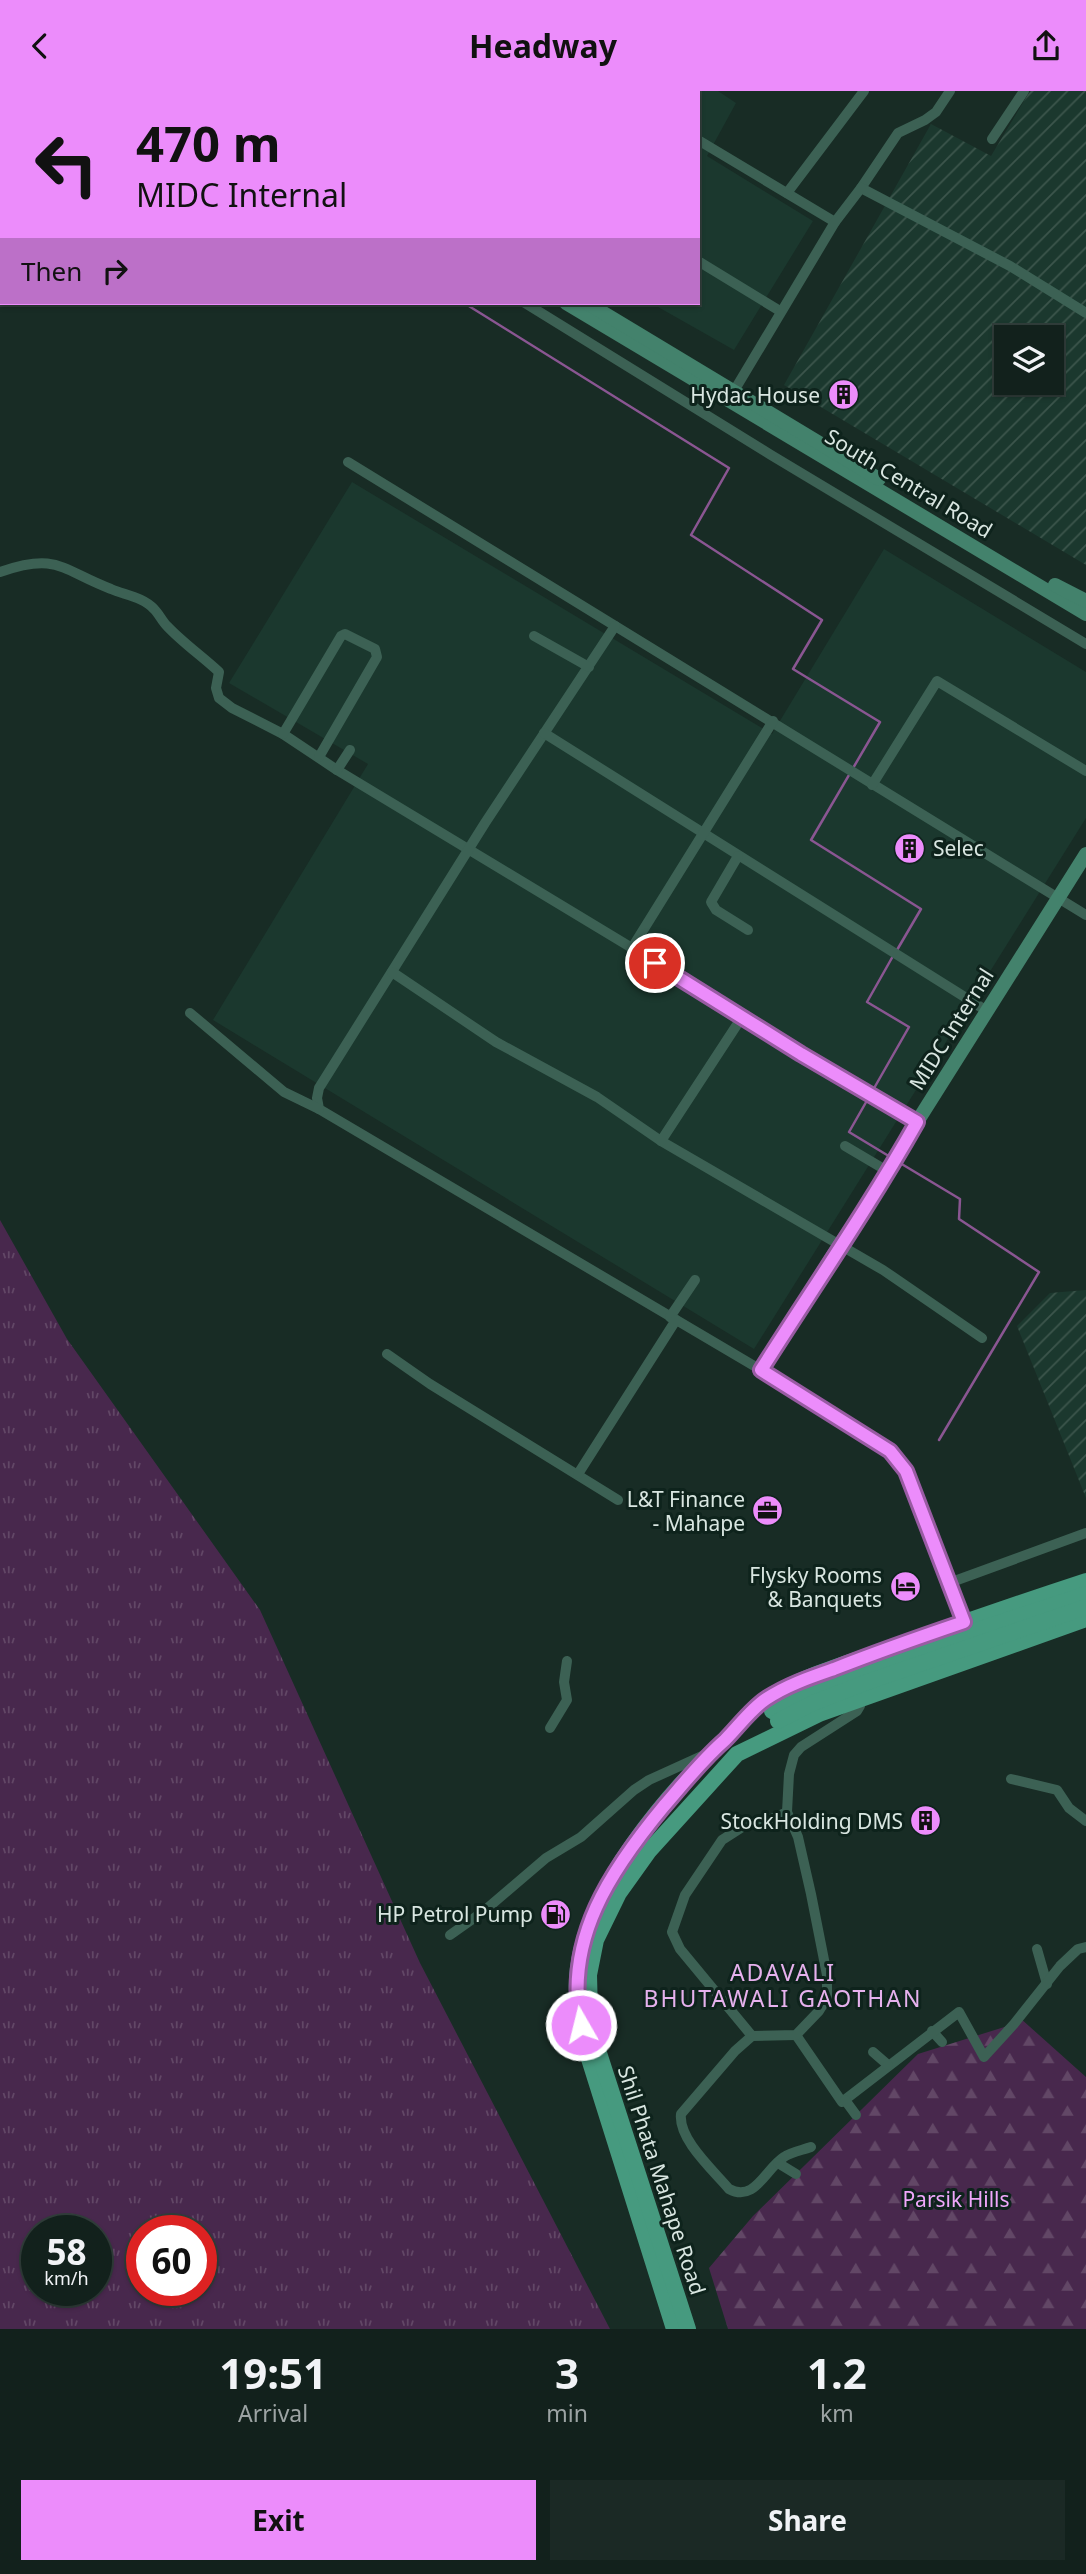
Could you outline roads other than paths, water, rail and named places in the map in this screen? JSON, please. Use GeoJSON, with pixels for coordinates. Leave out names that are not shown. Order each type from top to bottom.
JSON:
{"type":"FeatureCollection","features":[{"type":"Feature","properties":{"kind":"main road","name":"South Central Road"},"geometry":{"type":"LineString","coordinates":[[570,305],[1086,601]]}},
{"type":"Feature","properties":{"kind":"main road","name":"South Central Road"},"geometry":{"type":"LineString","coordinates":[[590,305],[731,396],[1086,614]]}},
{"type":"Feature","properties":{"kind":"main road","name":"MIDC Internal"},"geometry":{"type":"LineString","coordinates":[[761,1370],[889,1172],[917,1122],[1086,854]]}},
{"type":"Feature","properties":{"kind":"main road"},"geometry":{"type":"LineString","coordinates":[[761,1370],[890,1451],[906,1471],[977,1656]]}},
{"type":"Feature","properties":{"kind":"main road","name":"Shil Phata Mahape Road"},"geometry":{"type":"LineString","coordinates":[[688,2329],[671,2296],[585,2046],[576,1986],[584,1937],[609,1880],[649,1824],[708,1754],[765,1699],[801,1681],[848,1663],[1086,1581]]}},
{"type":"Feature","properties":{"kind":"main road"},"geometry":{"type":"LineString","coordinates":[[737,1754],[775,1716],[807,1693],[864,1670],[1086,1594]]}},
{"type":"Feature","properties":{"kind":"main road"},"geometry":{"type":"LineString","coordinates":[[724,1740],[775,1716],[1086,1607]]}},
{"type":"Feature","properties":{"kind":"main road","name":"Shil Phata Mahape Road"},"geometry":{"type":"LineString","coordinates":[[674,2329],[671,2296],[599,2053],[590,2014],[589,1975],[596,1940],[619,1893],[649,1851],[737,1754],[859,1699],[1086,1619]]}},
{"type":"Feature","properties":{"kind":"street"},"geometry":{"type":"LineString","coordinates":[[787,193],[864,91]]}},
{"type":"Feature","properties":{"kind":"street"},"geometry":{"type":"LineString","coordinates":[[731,396],[835,222],[898,133],[936,112],[950,91]]}},
{"type":"Feature","properties":{"kind":"street"},"geometry":{"type":"LineString","coordinates":[[992,139],[1024,91]]}},
{"type":"Feature","properties":{"kind":"street"},"geometry":{"type":"LineString","coordinates":[[700,141],[835,222]]}},
{"type":"Feature","properties":{"kind":"street"},"geometry":{"type":"LineString","coordinates":[[861,188],[1010,266],[1086,313]]}},
{"type":"Feature","properties":{"kind":"street"},"geometry":{"type":"LineString","coordinates":[[700,262],[780,311]]}},
{"type":"Feature","properties":{"kind":"street"},"geometry":{"type":"LineString","coordinates":[[528,305],[1086,644]]}},
{"type":"Feature","properties":{"kind":"street"},"geometry":{"type":"LineString","coordinates":[[348,463],[1086,915]]}},
{"type":"Feature","properties":{"kind":"street"},"geometry":{"type":"LineString","coordinates":[[0,572],[19,565],[43,562],[63,565],[100,585],[138,598],[154,608],[167,626],[219,672],[216,688],[219,698],[232,708],[283,734],[337,770],[632,948],[868,1095],[917,1122]]}},
{"type":"Feature","properties":{"kind":"street"},"geometry":{"type":"LineString","coordinates":[[319,1109],[317,1098],[320,1088],[391,972],[468,849],[615,626]]}},
{"type":"Feature","properties":{"kind":"street"},"geometry":{"type":"LineString","coordinates":[[283,734],[341,636],[345,634],[375,649],[377,657],[319,757]]}},
{"type":"Feature","properties":{"kind":"street"},"geometry":{"type":"LineString","coordinates":[[534,636],[589,667]]}},
{"type":"Feature","properties":{"kind":"street"},"geometry":{"type":"LineString","coordinates":[[869,783],[937,681],[1086,771]]}},
{"type":"Feature","properties":{"kind":"street"},"geometry":{"type":"LineString","coordinates":[[632,948],[773,721]]}},
{"type":"Feature","properties":{"kind":"street"},"geometry":{"type":"LineString","coordinates":[[544,733],[987,1011]]}},
{"type":"Feature","properties":{"kind":"street"},"geometry":{"type":"LineString","coordinates":[[337,770],[350,750]]}},
{"type":"Feature","properties":{"kind":"street"},"geometry":{"type":"LineString","coordinates":[[738,856],[711,902],[716,910],[748,930]]}},
{"type":"Feature","properties":{"kind":"street"},"geometry":{"type":"LineString","coordinates":[[391,972],[496,1042],[626,1115],[661,1141],[741,1185],[883,1270],[982,1338]]}},
{"type":"Feature","properties":{"kind":"street"},"geometry":{"type":"LineString","coordinates":[[190,1013],[284,1092],[319,1109],[761,1370]]}},
{"type":"Feature","properties":{"kind":"street"},"geometry":{"type":"LineString","coordinates":[[661,1141],[743,1017]]}},
{"type":"Feature","properties":{"kind":"street"},"geometry":{"type":"LineString","coordinates":[[845,1146],[889,1172]]}},
{"type":"Feature","properties":{"kind":"street"},"geometry":{"type":"LineString","coordinates":[[578,1474],[695,1280]]}},
{"type":"Feature","properties":{"kind":"street"},"geometry":{"type":"LineString","coordinates":[[387,1355],[618,1500]]}},
{"type":"Feature","properties":{"kind":"street"},"geometry":{"type":"LineString","coordinates":[[949,1583],[1086,1533]]}},
{"type":"Feature","properties":{"kind":"street"},"geometry":{"type":"LineString","coordinates":[[550,1728],[567,1700],[566,1661]]}},
{"type":"Feature","properties":{"kind":"street"},"geometry":{"type":"LineString","coordinates":[[811,2147],[783,2157],[760,2183],[742,2194],[729,2189],[683,2133],[680,2123],[681,2114],[734,2051],[752,2036],[796,2035],[819,2011],[827,1998],[827,1975],[798,1837],[787,1812],[789,1774],[794,1755],[801,1747],[860,1706],[848,1663]]}},
{"type":"Feature","properties":{"kind":"street"},"geometry":{"type":"LineString","coordinates":[[803,1722],[813,1739]]}},
{"type":"Feature","properties":{"kind":"street"},"geometry":{"type":"LineString","coordinates":[[450,1935],[484,1911],[546,1858],[581,1837],[634,1790],[649,1780],[708,1754]]}},
{"type":"Feature","properties":{"kind":"street"},"geometry":{"type":"LineString","coordinates":[[1011,1779],[1057,1790],[1069,1808],[1086,1821]]}},
{"type":"Feature","properties":{"kind":"street"},"geometry":{"type":"LineString","coordinates":[[752,2036],[680,1948],[672,1933],[685,1895],[722,1840],[747,1824],[760,1824],[787,1812]]}},
{"type":"Feature","properties":{"kind":"street"},"geometry":{"type":"LineString","coordinates":[[796,2035],[842,2102],[959,2012],[984,2057],[1078,1948],[1086,1947]]}},
{"type":"Feature","properties":{"kind":"street"},"geometry":{"type":"LineString","coordinates":[[1037,1949],[1046,1984]]}},
{"type":"Feature","properties":{"kind":"street"},"geometry":{"type":"LineString","coordinates":[[932,2031],[942,2042]]}},
{"type":"Feature","properties":{"kind":"street"},"geometry":{"type":"LineString","coordinates":[[873,2052],[888,2065]]}},
{"type":"Feature","properties":{"kind":"street"},"geometry":{"type":"LineString","coordinates":[[845,2100],[856,2115]]}},
{"type":"Feature","properties":{"kind":"street"},"geometry":{"type":"LineString","coordinates":[[778,2164],[796,2174]]}},
{"type":"Feature","properties":{"kind":"waterway"},"geometry":{"type":"LineString","coordinates":[[467,305],[729,468],[691,535],[822,620],[793,669],[880,722],[811,840],[921,909],[897,950]]}},
{"type":"Feature","properties":{"kind":"waterway"},"geometry":{"type":"LineString","coordinates":[[892,1158],[849,1132],[909,1027],[867,1002],[893,956]]}},
{"type":"Feature","properties":{"kind":"waterway"},"geometry":{"type":"LineString","coordinates":[[900,1163],[960,1199],[959,1219],[1039,1272],[939,1440]]}},
{"type":"Feature","properties":{"kind":"place","name":"Hydac House"},"geometry":{"type":"Point","coordinates":[843,395]}},
{"type":"Feature","properties":{"kind":"place","name":"Selec"},"geometry":{"type":"Point","coordinates":[910,848]}},
{"type":"Feature","properties":{"kind":"place","name":"L&T Finance - Mahape"},"geometry":{"type":"Point","coordinates":[768,1511]}},
{"type":"Feature","properties":{"kind":"place","name":"Flysky Rooms & Banquets"},"geometry":{"type":"Point","coordinates":[905,1587]}},
{"type":"Feature","properties":{"kind":"place","name":"StockHolding DMS"},"geometry":{"type":"Point","coordinates":[926,1821]}},
{"type":"Feature","properties":{"kind":"place","name":"HP Petrol Pump"},"geometry":{"type":"Point","coordinates":[556,1914]}},
{"type":"Feature","properties":{"kind":"district","name":"ADAVALI BHUTAWALI GAOTHAN"},"geometry":{"type":"Point","coordinates":[783,1985]}},
{"type":"Feature","properties":{"kind":"park label","name":"Parsik Hills"},"geometry":{"type":"Point","coordinates":[956,2199]}}]}
